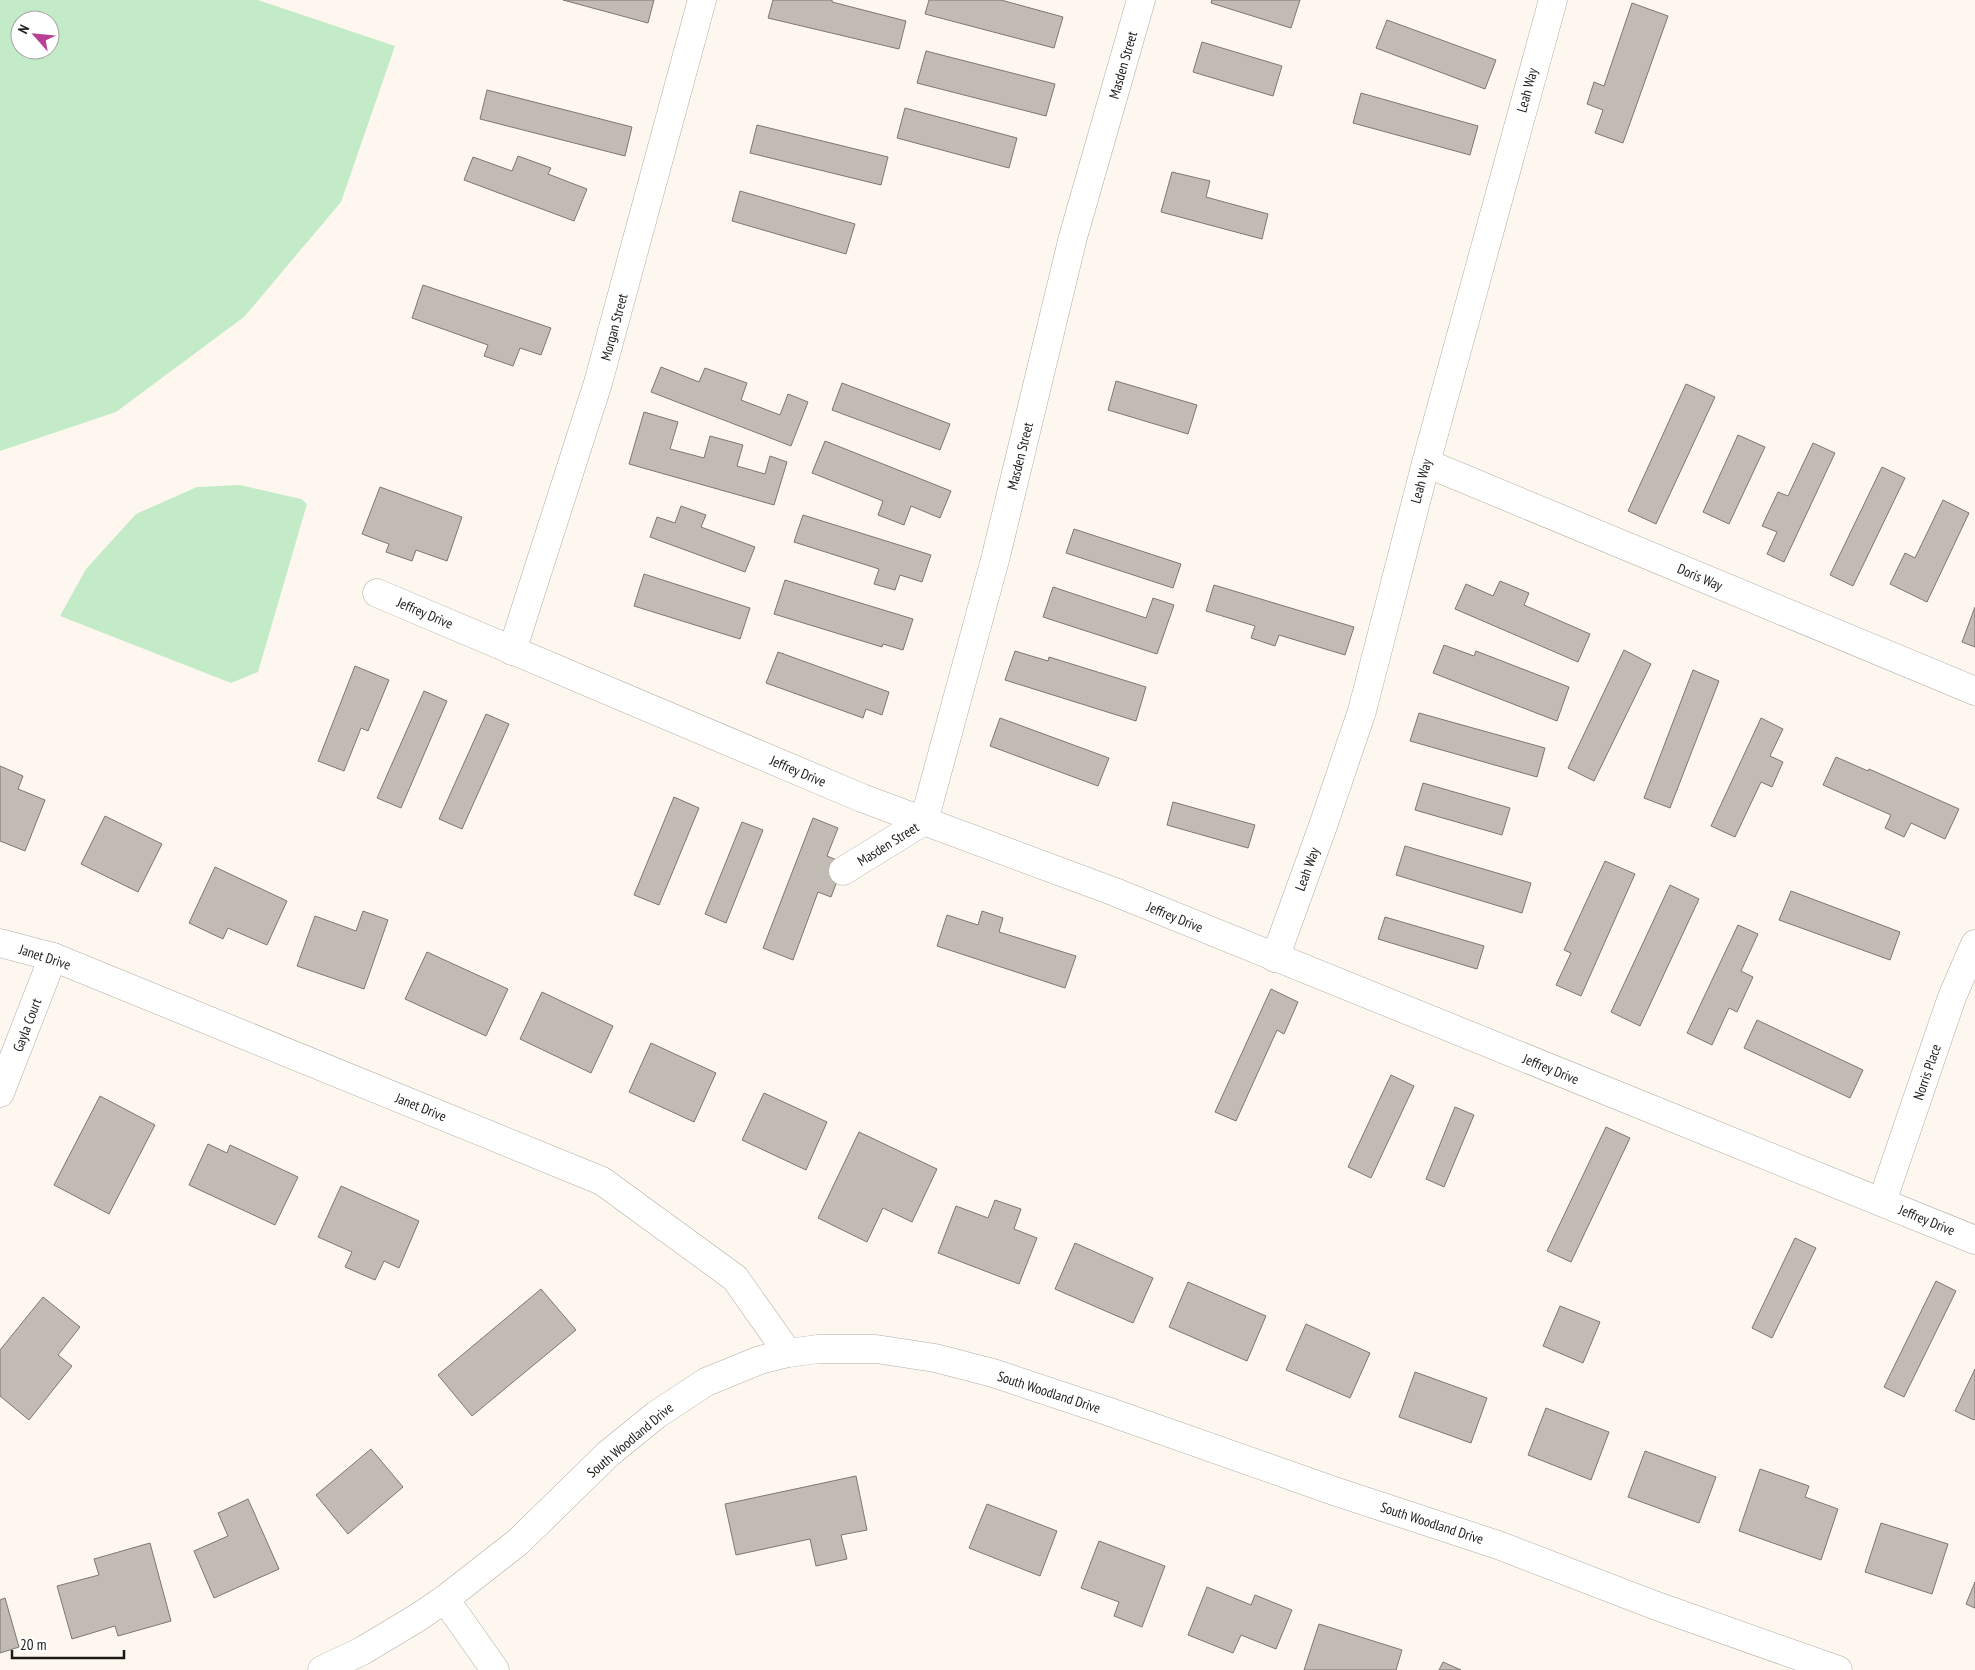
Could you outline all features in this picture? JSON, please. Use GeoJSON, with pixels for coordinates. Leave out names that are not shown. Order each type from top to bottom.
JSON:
{"type":"FeatureCollection","features":[{"type":"Feature","properties":{"kind":"street","name":"Morgan Street"},"geometry":{"type":"LineString","coordinates":[[512,651],[598,383],[702,0]]}},
{"type":"Feature","properties":{"kind":"street","name":"Masden Street"},"geometry":{"type":"LineString","coordinates":[[843,872],[924,822],[996,556],[1073,237],[1141,0]]}},
{"type":"Feature","properties":{"kind":"street","name":"Leah Way"},"geometry":{"type":"LineString","coordinates":[[1275,958],[1362,712],[1426,463],[1553,0]]}},
{"type":"Feature","properties":{"kind":"street","name":"Doris Way"},"geometry":{"type":"LineString","coordinates":[[1426,463],[1975,691]]}},
{"type":"Feature","properties":{"kind":"street","name":"Jeffrey Drive"},"geometry":{"type":"LineString","coordinates":[[377,592],[512,651],[862,798],[1115,892],[1975,1240]]}},
{"type":"Feature","properties":{"kind":"street","name":"Janet Drive"},"geometry":{"type":"LineString","coordinates":[[0,943],[53,957],[602,1181],[735,1278],[788,1353]]}},
{"type":"Feature","properties":{"kind":"street","name":"Norris Place"},"geometry":{"type":"LineString","coordinates":[[1882,1202],[1952,998],[1975,944]]}},
{"type":"Feature","properties":{"kind":"street","name":"Gayla Court"},"geometry":{"type":"LineString","coordinates":[[0,1093],[53,957]]}},
{"type":"Feature","properties":{"kind":"street","name":"South Woodland Drive"},"geometry":{"type":"LineString","coordinates":[[322,1670],[362,1651],[417,1618],[444,1599],[518,1542],[608,1454],[656,1415],[706,1382],[760,1360],[788,1353],[818,1349],[876,1349],[935,1358],[993,1373],[1334,1491],[1498,1545],[1654,1605],[1838,1670]]}},
{"type":"Feature","properties":{"kind":"street"},"geometry":{"type":"LineString","coordinates":[[444,1599],[495,1670]]}},
{"type":"Feature","properties":{"kind":"green space"},"geometry":{"type":"Polygon","coordinates":[[[0,0],[258,0],[395,46],[341,202],[244,317],[116,412],[0,451],[0,0]]]}},
{"type":"Feature","properties":{"kind":"green space"},"geometry":{"type":"Polygon","coordinates":[[[240,485],[301,499],[307,504],[258,672],[231,683],[60,616],[86,569],[136,514],[197,487],[240,485]]]}},
{"type":"Feature","properties":{"kind":"building"},"geometry":{"type":"Polygon","coordinates":[[[563,0],[654,0],[648,23],[563,0]]]}},
{"type":"Feature","properties":{"kind":"building"},"geometry":{"type":"Polygon","coordinates":[[[773,0],[832,0],[832,2],[906,21],[899,49],[768,18],[773,0]]]}},
{"type":"Feature","properties":{"kind":"building"},"geometry":{"type":"Polygon","coordinates":[[[929,0],[1001,0],[1063,17],[1054,48],[925,14],[929,0]]]}},
{"type":"Feature","properties":{"kind":"building"},"geometry":{"type":"Polygon","coordinates":[[[1212,0],[1300,0],[1291,28],[1211,3],[1212,0]]]}},
{"type":"Feature","properties":{"kind":"building"},"geometry":{"type":"Polygon","coordinates":[[[1632,3],[1668,16],[1623,143],[1595,133],[1603,110],[1587,104],[1594,82],[1604,86],[1632,3]]]}},
{"type":"Feature","properties":{"kind":"building"},"geometry":{"type":"Polygon","coordinates":[[[1387,20],[1496,60],[1485,89],[1376,48],[1387,20]]]}},
{"type":"Feature","properties":{"kind":"building"},"geometry":{"type":"Polygon","coordinates":[[[1202,42],[1282,66],[1273,96],[1193,72],[1202,42]]]}},
{"type":"Feature","properties":{"kind":"building"},"geometry":{"type":"Polygon","coordinates":[[[926,51],[1055,84],[1046,116],[917,83],[926,51]]]}},
{"type":"Feature","properties":{"kind":"building"},"geometry":{"type":"Polygon","coordinates":[[[487,90],[632,127],[625,156],[480,119],[487,90]]]}},
{"type":"Feature","properties":{"kind":"building"},"geometry":{"type":"Polygon","coordinates":[[[1361,93],[1478,126],[1470,155],[1353,123],[1361,93]]]}},
{"type":"Feature","properties":{"kind":"building"},"geometry":{"type":"Polygon","coordinates":[[[905,108],[1017,138],[1009,168],[897,138],[905,108]]]}},
{"type":"Feature","properties":{"kind":"building"},"geometry":{"type":"Polygon","coordinates":[[[757,125],[888,157],[881,185],[750,153],[757,125]]]}},
{"type":"Feature","properties":{"kind":"building"},"geometry":{"type":"Polygon","coordinates":[[[518,156],[551,168],[548,174],[587,189],[574,221],[464,180],[473,157],[512,171],[518,156]]]}},
{"type":"Feature","properties":{"kind":"building"},"geometry":{"type":"Polygon","coordinates":[[[1172,172],[1210,181],[1206,197],[1268,214],[1262,239],[1161,212],[1172,172]]]}},
{"type":"Feature","properties":{"kind":"building"},"geometry":{"type":"Polygon","coordinates":[[[740,191],[855,224],[846,254],[732,221],[740,191]]]}},
{"type":"Feature","properties":{"kind":"building"},"geometry":{"type":"Polygon","coordinates":[[[423,285],[551,328],[541,355],[520,348],[513,366],[484,356],[488,345],[412,318],[423,285]]]}},
{"type":"Feature","properties":{"kind":"building"},"geometry":{"type":"Polygon","coordinates":[[[661,367],[699,382],[705,368],[747,383],[741,400],[780,415],[788,394],[808,402],[791,446],[651,392],[661,367]]]}},
{"type":"Feature","properties":{"kind":"building"},"geometry":{"type":"Polygon","coordinates":[[[1116,381],[1197,405],[1188,434],[1108,410],[1116,381]]]}},
{"type":"Feature","properties":{"kind":"building"},"geometry":{"type":"Polygon","coordinates":[[[842,383],[950,424],[940,450],[832,410],[842,383]]]}},
{"type":"Feature","properties":{"kind":"building"},"geometry":{"type":"Polygon","coordinates":[[[1686,384],[1715,397],[1656,524],[1628,511],[1686,384]]]}},
{"type":"Feature","properties":{"kind":"building"},"geometry":{"type":"Polygon","coordinates":[[[644,412],[678,422],[670,449],[704,458],[710,436],[743,445],[737,466],[765,474],[770,456],[787,462],[774,505],[629,464],[644,412]]]}},
{"type":"Feature","properties":{"kind":"building"},"geometry":{"type":"Polygon","coordinates":[[[1738,435],[1765,447],[1729,524],[1703,512],[1738,435]]]}},
{"type":"Feature","properties":{"kind":"building"},"geometry":{"type":"Polygon","coordinates":[[[825,441],[951,491],[940,518],[911,506],[904,525],[878,515],[883,501],[812,473],[825,441]]]}},
{"type":"Feature","properties":{"kind":"building"},"geometry":{"type":"Polygon","coordinates":[[[1813,443],[1835,453],[1784,562],[1767,554],[1777,532],[1762,526],[1778,492],[1788,496],[1813,443]]]}},
{"type":"Feature","properties":{"kind":"building"},"geometry":{"type":"Polygon","coordinates":[[[1882,467],[1905,478],[1853,586],[1830,575],[1882,467]]]}},
{"type":"Feature","properties":{"kind":"building"},"geometry":{"type":"Polygon","coordinates":[[[380,487],[462,517],[447,561],[416,550],[412,561],[386,552],[389,544],[362,534],[380,487]]]}},
{"type":"Feature","properties":{"kind":"building"},"geometry":{"type":"Polygon","coordinates":[[[1943,500],[1969,513],[1927,602],[1890,584],[1905,553],[1915,558],[1943,500]]]}},
{"type":"Feature","properties":{"kind":"building"},"geometry":{"type":"Polygon","coordinates":[[[681,506],[706,515],[701,527],[755,547],[745,572],[650,537],[657,517],[675,523],[681,506]]]}},
{"type":"Feature","properties":{"kind":"building"},"geometry":{"type":"Polygon","coordinates":[[[803,515],[931,555],[922,582],[900,575],[895,590],[874,584],[879,569],[794,542],[803,515]]]}},
{"type":"Feature","properties":{"kind":"building"},"geometry":{"type":"Polygon","coordinates":[[[1074,529],[1181,564],[1173,588],[1066,553],[1074,529]]]}},
{"type":"Feature","properties":{"kind":"building"},"geometry":{"type":"Polygon","coordinates":[[[644,574],[750,608],[740,639],[634,606],[644,574]]]}},
{"type":"Feature","properties":{"kind":"building"},"geometry":{"type":"Polygon","coordinates":[[[785,580],[913,619],[903,650],[883,644],[882,647],[774,614],[785,580]]]}},
{"type":"Feature","properties":{"kind":"building"},"geometry":{"type":"Polygon","coordinates":[[[1500,581],[1529,593],[1524,605],[1590,634],[1578,662],[1455,609],[1466,584],[1493,596],[1500,581]]]}},
{"type":"Feature","properties":{"kind":"building"},"geometry":{"type":"Polygon","coordinates":[[[1214,585],[1354,627],[1345,655],[1279,635],[1275,646],[1251,638],[1255,626],[1206,611],[1214,585]]]}},
{"type":"Feature","properties":{"kind":"building"},"geometry":{"type":"Polygon","coordinates":[[[1053,587],[1146,618],[1153,598],[1174,605],[1157,654],[1043,617],[1053,587]]]}},
{"type":"Feature","properties":{"kind":"building"},"geometry":{"type":"Polygon","coordinates":[[[1975,607],[1975,647],[1962,642],[1975,607]]]}},
{"type":"Feature","properties":{"kind":"building"},"geometry":{"type":"Polygon","coordinates":[[[1444,645],[1474,656],[1476,651],[1569,687],[1557,721],[1433,673],[1444,645]]]}},
{"type":"Feature","properties":{"kind":"building"},"geometry":{"type":"Polygon","coordinates":[[[1624,650],[1651,664],[1594,781],[1568,768],[1624,650]]]}},
{"type":"Feature","properties":{"kind":"building"},"geometry":{"type":"Polygon","coordinates":[[[1015,651],[1048,661],[1049,657],[1146,687],[1136,721],[1005,680],[1015,651]]]}},
{"type":"Feature","properties":{"kind":"building"},"geometry":{"type":"Polygon","coordinates":[[[778,652],[889,692],[882,715],[866,709],[863,718],[766,683],[778,652]]]}},
{"type":"Feature","properties":{"kind":"building"},"geometry":{"type":"Polygon","coordinates":[[[355,666],[389,680],[368,731],[361,728],[344,771],[318,761],[355,666]]]}},
{"type":"Feature","properties":{"kind":"building"},"geometry":{"type":"Polygon","coordinates":[[[1693,670],[1719,681],[1670,808],[1644,798],[1693,670]]]}},
{"type":"Feature","properties":{"kind":"building"},"geometry":{"type":"Polygon","coordinates":[[[424,691],[447,701],[401,808],[377,798],[424,691]]]}},
{"type":"Feature","properties":{"kind":"building"},"geometry":{"type":"Polygon","coordinates":[[[1419,713],[1545,748],[1537,777],[1410,741],[1419,713]]]}},
{"type":"Feature","properties":{"kind":"building"},"geometry":{"type":"Polygon","coordinates":[[[486,714],[509,724],[462,829],[439,819],[486,714]]]}},
{"type":"Feature","properties":{"kind":"building"},"geometry":{"type":"Polygon","coordinates":[[[1000,718],[1109,758],[1098,786],[990,746],[1000,718]]]}},
{"type":"Feature","properties":{"kind":"building"},"geometry":{"type":"Polygon","coordinates":[[[1761,718],[1783,729],[1770,756],[1783,762],[1772,787],[1761,782],[1735,837],[1711,826],[1761,718]]]}},
{"type":"Feature","properties":{"kind":"building"},"geometry":{"type":"Polygon","coordinates":[[[1836,757],[1868,771],[1869,769],[1959,809],[1945,839],[1911,823],[1904,837],[1885,828],[1891,815],[1823,785],[1836,757]]]}},
{"type":"Feature","properties":{"kind":"building"},"geometry":{"type":"Polygon","coordinates":[[[0,766],[23,776],[18,789],[45,800],[25,851],[0,841],[0,766]]]}},
{"type":"Feature","properties":{"kind":"building"},"geometry":{"type":"Polygon","coordinates":[[[1423,783],[1510,808],[1502,835],[1415,810],[1423,783]]]}},
{"type":"Feature","properties":{"kind":"building"},"geometry":{"type":"Polygon","coordinates":[[[674,797],[699,808],[659,905],[634,895],[674,797]]]}},
{"type":"Feature","properties":{"kind":"building"},"geometry":{"type":"Polygon","coordinates":[[[1173,802],[1255,825],[1248,848],[1167,825],[1173,802]]]}},
{"type":"Feature","properties":{"kind":"building"},"geometry":{"type":"Polygon","coordinates":[[[105,816],[162,844],[138,892],[81,864],[105,816]]]}},
{"type":"Feature","properties":{"kind":"building"},"geometry":{"type":"Polygon","coordinates":[[[813,818],[838,828],[827,856],[844,863],[831,897],[818,892],[793,960],[763,948],[813,818]]]}},
{"type":"Feature","properties":{"kind":"building"},"geometry":{"type":"Polygon","coordinates":[[[742,822],[763,830],[726,923],[705,914],[742,822]]]}},
{"type":"Feature","properties":{"kind":"building"},"geometry":{"type":"Polygon","coordinates":[[[1405,846],[1531,883],[1522,913],[1396,875],[1405,846]]]}},
{"type":"Feature","properties":{"kind":"building"},"geometry":{"type":"Polygon","coordinates":[[[1605,861],[1635,874],[1581,996],[1556,985],[1571,953],[1564,950],[1605,861]]]}},
{"type":"Feature","properties":{"kind":"building"},"geometry":{"type":"Polygon","coordinates":[[[215,867],[287,901],[267,945],[228,928],[223,939],[189,923],[215,867]]]}},
{"type":"Feature","properties":{"kind":"building"},"geometry":{"type":"Polygon","coordinates":[[[1670,885],[1699,899],[1640,1026],[1611,1012],[1670,885]]]}},
{"type":"Feature","properties":{"kind":"building"},"geometry":{"type":"Polygon","coordinates":[[[1791,891],[1900,932],[1890,960],[1779,920],[1791,891]]]}},
{"type":"Feature","properties":{"kind":"building"},"geometry":{"type":"Polygon","coordinates":[[[363,911],[388,920],[364,989],[297,966],[315,916],[356,931],[363,911]]]}},
{"type":"Feature","properties":{"kind":"building"},"geometry":{"type":"Polygon","coordinates":[[[982,911],[1003,918],[999,932],[1076,956],[1065,988],[937,946],[947,915],[978,925],[982,911]]]}},
{"type":"Feature","properties":{"kind":"building"},"geometry":{"type":"Polygon","coordinates":[[[1385,917],[1484,946],[1477,969],[1378,939],[1385,917]]]}},
{"type":"Feature","properties":{"kind":"building"},"geometry":{"type":"Polygon","coordinates":[[[1738,925],[1758,934],[1741,971],[1753,977],[1737,1012],[1729,1008],[1712,1045],[1687,1033],[1738,925]]]}},
{"type":"Feature","properties":{"kind":"building"},"geometry":{"type":"Polygon","coordinates":[[[427,952],[508,989],[486,1036],[405,999],[427,952]]]}},
{"type":"Feature","properties":{"kind":"building"},"geometry":{"type":"Polygon","coordinates":[[[1271,989],[1298,1002],[1284,1034],[1277,1030],[1236,1121],[1215,1112],[1271,989]]]}},
{"type":"Feature","properties":{"kind":"building"},"geometry":{"type":"Polygon","coordinates":[[[542,992],[613,1026],[591,1073],[520,1039],[542,992]]]}},
{"type":"Feature","properties":{"kind":"building"},"geometry":{"type":"Polygon","coordinates":[[[1757,1020],[1863,1070],[1850,1098],[1744,1048],[1757,1020]]]}},
{"type":"Feature","properties":{"kind":"building"},"geometry":{"type":"Polygon","coordinates":[[[651,1043],[716,1073],[694,1122],[629,1092],[651,1043]]]}},
{"type":"Feature","properties":{"kind":"building"},"geometry":{"type":"Polygon","coordinates":[[[1391,1075],[1414,1086],[1371,1178],[1348,1167],[1391,1075]]]}},
{"type":"Feature","properties":{"kind":"building"},"geometry":{"type":"Polygon","coordinates":[[[764,1093],[827,1122],[806,1170],[742,1140],[764,1093]]]}},
{"type":"Feature","properties":{"kind":"building"},"geometry":{"type":"Polygon","coordinates":[[[100,1096],[155,1125],[109,1214],[54,1185],[100,1096]]]}},
{"type":"Feature","properties":{"kind":"building"},"geometry":{"type":"Polygon","coordinates":[[[1455,1107],[1474,1115],[1444,1187],[1426,1179],[1455,1107]]]}},
{"type":"Feature","properties":{"kind":"building"},"geometry":{"type":"Polygon","coordinates":[[[1606,1127],[1630,1138],[1571,1262],[1547,1251],[1606,1127]]]}},
{"type":"Feature","properties":{"kind":"building"},"geometry":{"type":"Polygon","coordinates":[[[859,1132],[937,1169],[912,1222],[883,1208],[867,1242],[818,1218],[859,1132]]]}},
{"type":"Feature","properties":{"kind":"building"},"geometry":{"type":"Polygon","coordinates":[[[208,1144],[227,1153],[230,1145],[298,1177],[275,1225],[189,1185],[208,1144]]]}},
{"type":"Feature","properties":{"kind":"building"},"geometry":{"type":"Polygon","coordinates":[[[341,1186],[419,1221],[399,1268],[384,1261],[375,1280],[345,1267],[352,1252],[318,1237],[341,1186]]]}},
{"type":"Feature","properties":{"kind":"building"},"geometry":{"type":"Polygon","coordinates":[[[995,1200],[1021,1209],[1014,1229],[1037,1238],[1019,1284],[938,1253],[956,1206],[988,1218],[995,1200]]]}},
{"type":"Feature","properties":{"kind":"building"},"geometry":{"type":"Polygon","coordinates":[[[1795,1238],[1816,1248],[1772,1338],[1752,1328],[1795,1238]]]}},
{"type":"Feature","properties":{"kind":"building"},"geometry":{"type":"Polygon","coordinates":[[[1075,1243],[1153,1278],[1133,1323],[1055,1289],[1075,1243]]]}},
{"type":"Feature","properties":{"kind":"building"},"geometry":{"type":"Polygon","coordinates":[[[1936,1281],[1956,1291],[1904,1397],[1884,1387],[1936,1281]]]}},
{"type":"Feature","properties":{"kind":"building"},"geometry":{"type":"Polygon","coordinates":[[[1188,1282],[1266,1316],[1247,1361],[1169,1327],[1188,1282]]]}},
{"type":"Feature","properties":{"kind":"building"},"geometry":{"type":"Polygon","coordinates":[[[541,1289],[576,1330],[472,1416],[438,1375],[541,1289]]]}},
{"type":"Feature","properties":{"kind":"building"},"geometry":{"type":"Polygon","coordinates":[[[43,1297],[80,1327],[58,1355],[72,1366],[29,1420],[0,1396],[0,1350],[43,1297]]]}},
{"type":"Feature","properties":{"kind":"building"},"geometry":{"type":"Polygon","coordinates":[[[1560,1306],[1600,1322],[1583,1363],[1543,1346],[1560,1306]]]}},
{"type":"Feature","properties":{"kind":"building"},"geometry":{"type":"Polygon","coordinates":[[[1306,1324],[1370,1353],[1350,1398],[1286,1370],[1306,1324]]]}},
{"type":"Feature","properties":{"kind":"building"},"geometry":{"type":"Polygon","coordinates":[[[1975,1369],[1975,1418],[1974,1420],[1955,1411],[1975,1369]]]}},
{"type":"Feature","properties":{"kind":"building"},"geometry":{"type":"Polygon","coordinates":[[[1415,1372],[1487,1398],[1471,1443],[1399,1417],[1415,1372]]]}},
{"type":"Feature","properties":{"kind":"building"},"geometry":{"type":"Polygon","coordinates":[[[1546,1408],[1609,1432],[1591,1480],[1528,1455],[1546,1408]]]}},
{"type":"Feature","properties":{"kind":"building"},"geometry":{"type":"Polygon","coordinates":[[[371,1449],[403,1487],[348,1534],[316,1495],[371,1449]]]}},
{"type":"Feature","properties":{"kind":"building"},"geometry":{"type":"Polygon","coordinates":[[[1645,1451],[1716,1477],[1699,1523],[1628,1497],[1645,1451]]]}},
{"type":"Feature","properties":{"kind":"building"},"geometry":{"type":"Polygon","coordinates":[[[1760,1469],[1809,1486],[1805,1497],[1838,1509],[1821,1560],[1739,1531],[1760,1469]]]}},
{"type":"Feature","properties":{"kind":"building"},"geometry":{"type":"Polygon","coordinates":[[[856,1476],[867,1530],[841,1535],[847,1559],[816,1566],[810,1539],[736,1555],[725,1504],[856,1476]]]}},
{"type":"Feature","properties":{"kind":"building"},"geometry":{"type":"Polygon","coordinates":[[[248,1499],[279,1569],[214,1598],[194,1551],[228,1536],[218,1513],[248,1499]]]}},
{"type":"Feature","properties":{"kind":"building"},"geometry":{"type":"Polygon","coordinates":[[[987,1504],[1057,1531],[1040,1576],[969,1548],[987,1504]]]}},
{"type":"Feature","properties":{"kind":"building"},"geometry":{"type":"Polygon","coordinates":[[[1881,1523],[1948,1544],[1932,1594],[1865,1572],[1881,1523]]]}},
{"type":"Feature","properties":{"kind":"building"},"geometry":{"type":"Polygon","coordinates":[[[1099,1541],[1165,1566],[1142,1627],[1114,1616],[1119,1602],[1081,1588],[1099,1541]]]}},
{"type":"Feature","properties":{"kind":"building"},"geometry":{"type":"Polygon","coordinates":[[[150,1543],[171,1621],[118,1636],[115,1626],[72,1639],[57,1586],[99,1575],[94,1559],[150,1543]]]}},
{"type":"Feature","properties":{"kind":"building"},"geometry":{"type":"Polygon","coordinates":[[[1975,1582],[1975,1608],[1966,1604],[1975,1582]]]}},
{"type":"Feature","properties":{"kind":"building"},"geometry":{"type":"Polygon","coordinates":[[[1207,1587],[1251,1605],[1255,1595],[1292,1610],[1276,1649],[1241,1635],[1233,1653],[1188,1635],[1207,1587]]]}},
{"type":"Feature","properties":{"kind":"building"},"geometry":{"type":"Polygon","coordinates":[[[5,1598],[19,1647],[0,1653],[0,1600],[5,1598]]]}},
{"type":"Feature","properties":{"kind":"building"},"geometry":{"type":"Polygon","coordinates":[[[1319,1624],[1402,1650],[1396,1670],[1304,1670],[1319,1624]]]}},
{"type":"Feature","properties":{"kind":"building"},"geometry":{"type":"Polygon","coordinates":[[[1443,1662],[1461,1670],[1439,1670],[1443,1662]]]}}]}
